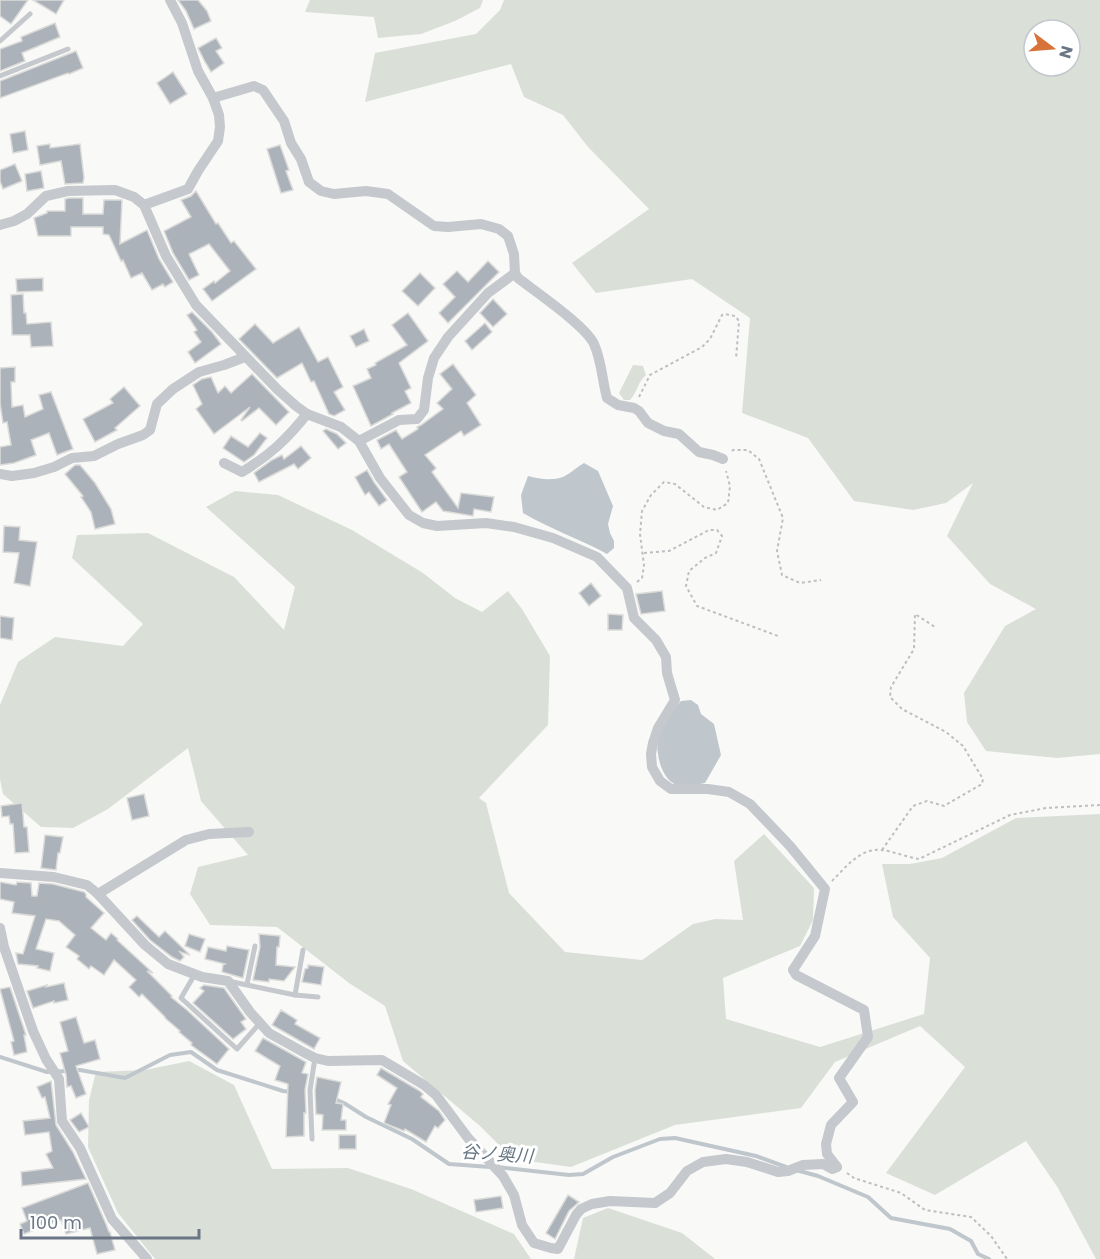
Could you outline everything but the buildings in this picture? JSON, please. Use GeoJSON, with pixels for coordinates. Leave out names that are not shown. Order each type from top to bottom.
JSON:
{"type":"FeatureCollection","features":[{"type":"Feature","properties":{"kind":"street"},"geometry":{"type":"LineString","coordinates":[[144,205],[188,189],[218,141],[220,127],[219,115],[213,98],[198,71],[182,23],[170,0]]}},
{"type":"Feature","properties":{"kind":"street"},"geometry":{"type":"LineString","coordinates":[[213,98],[254,86],[263,90],[285,121],[291,143],[301,159],[309,182],[321,192],[334,194],[366,191],[388,194],[434,226],[481,224],[499,229],[508,236],[518,278],[583,329],[594,342],[601,363],[602,382],[607,398],[618,405],[639,411],[648,423],[664,431],[679,434],[699,452],[713,454],[723,459]]}},
{"type":"Feature","properties":{"kind":"street"},"geometry":{"type":"LineString","coordinates":[[0,225],[27,214],[46,196],[68,191],[115,190],[134,197],[144,205],[166,256],[196,305],[278,390],[307,414],[341,427],[359,441],[380,478],[409,515],[423,523],[437,526],[486,523],[514,527],[553,538],[597,557],[627,588],[634,618],[656,640],[666,657],[667,673],[675,700],[658,728],[653,743],[652,767],[660,781],[671,789],[708,789],[729,792],[750,804],[790,846],[825,889],[815,936],[793,970],[796,975],[864,1010],[868,1037],[839,1078],[853,1102],[831,1125],[826,1144],[827,1154],[837,1167],[832,1169],[823,1164],[803,1165],[788,1172],[778,1172],[747,1162],[726,1159],[703,1162],[687,1171],[670,1193],[655,1203],[610,1201],[592,1204],[581,1209],[576,1215],[558,1249],[534,1243],[522,1225],[514,1195],[503,1176],[468,1138],[436,1095],[424,1085],[382,1060],[315,1058],[269,1033],[250,1012],[228,981],[202,977],[168,964],[152,951],[87,885],[54,877],[0,873]]}},
{"type":"Feature","properties":{"kind":"street"},"geometry":{"type":"LineString","coordinates":[[359,441],[399,420],[417,419],[424,410],[428,378],[434,358],[448,337],[488,293],[515,273]]}},
{"type":"Feature","properties":{"kind":"street"},"geometry":{"type":"LineString","coordinates":[[0,474],[12,476],[34,473],[72,458],[94,456],[143,435],[150,430],[157,404],[173,389],[199,372],[245,357]]}},
{"type":"Feature","properties":{"kind":"street"},"geometry":{"type":"LineString","coordinates":[[224,463],[242,472],[290,436],[307,414]]}},
{"type":"Feature","properties":{"kind":"street"},"geometry":{"type":"LineString","coordinates":[[98,894],[186,840],[209,834],[249,832]]}},
{"type":"Feature","properties":{"kind":"street"},"geometry":{"type":"LineString","coordinates":[[0,928],[4,947],[33,1031],[46,1059],[59,1079],[62,1121],[80,1148],[112,1219],[147,1259]]}},
{"type":"Feature","properties":{"kind":"lane"},"geometry":{"type":"LineString","coordinates":[[0,41],[30,14]]}},
{"type":"Feature","properties":{"kind":"lane"},"geometry":{"type":"LineString","coordinates":[[0,76],[68,49]]}},
{"type":"Feature","properties":{"kind":"lane"},"geometry":{"type":"LineString","coordinates":[[247,984],[255,946]]}},
{"type":"Feature","properties":{"kind":"lane"},"geometry":{"type":"LineString","coordinates":[[296,995],[303,950]]}},
{"type":"Feature","properties":{"kind":"lane"},"geometry":{"type":"LineString","coordinates":[[195,974],[181,998],[237,1049],[260,1023]]}},
{"type":"Feature","properties":{"kind":"lane"},"geometry":{"type":"LineString","coordinates":[[228,981],[296,995],[318,997]]}},
{"type":"Feature","properties":{"kind":"lane"},"geometry":{"type":"LineString","coordinates":[[312,1139],[310,1092],[315,1058]]}},
{"type":"Feature","properties":{"kind":"path"},"geometry":{"type":"LineString","coordinates":[[634,408],[650,375],[702,347],[710,339],[722,315],[725,314],[735,316],[739,321],[736,359]]}},
{"type":"Feature","properties":{"kind":"path"},"geometry":{"type":"LineString","coordinates":[[627,588],[642,578],[644,565],[640,534],[642,511],[651,495],[664,482],[675,484],[704,507],[717,510],[728,503],[730,486],[723,459],[733,450],[748,450],[759,459],[783,518],[777,551],[782,575],[800,583],[821,580]]}},
{"type":"Feature","properties":{"kind":"path"},"geometry":{"type":"LineString","coordinates":[[643,553],[669,551],[709,530],[717,530],[722,536],[716,553],[705,558],[689,571],[686,586],[697,606],[778,636]]}},
{"type":"Feature","properties":{"kind":"path"},"geometry":{"type":"LineString","coordinates":[[882,850],[913,806],[927,801],[944,806],[982,784],[983,780],[963,746],[946,732],[902,709],[890,697],[891,687],[914,649],[915,614],[935,627]]}},
{"type":"Feature","properties":{"kind":"path"},"geometry":{"type":"LineString","coordinates":[[825,889],[856,857],[871,850],[882,850],[919,859],[1010,815],[1046,808],[1100,805]]}},
{"type":"Feature","properties":{"kind":"path"},"geometry":{"type":"LineString","coordinates":[[837,1167],[854,1178],[901,1193],[925,1210],[971,1217],[991,1236],[1007,1259]]}},
{"type":"Feature","properties":{"kind":"shaded area"},"geometry":{"type":"Polygon","coordinates":[[[310,0],[483,0],[480,8],[455,21],[421,34],[378,38],[374,17],[305,12],[310,0]]]}},
{"type":"Feature","properties":{"kind":"shaded area"},"geometry":{"type":"Polygon","coordinates":[[[504,0],[1100,0],[1100,754],[1057,758],[986,751],[967,722],[964,693],[1005,626],[1036,609],[990,584],[947,536],[973,483],[946,503],[913,510],[854,501],[808,438],[742,413],[750,318],[692,279],[596,293],[572,263],[649,209],[588,147],[563,115],[524,97],[511,64],[365,102],[375,53],[476,34],[500,10],[504,0]]]}},
{"type":"Feature","properties":{"kind":"shaded area"},"geometry":{"type":"Polygon","coordinates":[[[633,365],[643,366],[646,375],[630,400],[624,400],[619,393],[633,365]]]}},
{"type":"Feature","properties":{"kind":"shaded area"},"geometry":{"type":"Polygon","coordinates":[[[584,463],[598,471],[613,506],[608,524],[614,548],[607,554],[523,513],[521,495],[528,476],[546,479],[559,478],[584,463]]]}},
{"type":"Feature","properties":{"kind":"shaded area"},"geometry":{"type":"Polygon","coordinates":[[[235,491],[278,495],[352,530],[423,573],[455,598],[482,612],[508,591],[522,609],[550,656],[548,725],[479,798],[486,803],[509,893],[565,952],[642,960],[693,924],[715,919],[743,920],[734,861],[764,834],[814,888],[813,920],[800,946],[723,978],[726,1019],[820,1047],[924,1014],[930,958],[893,917],[882,864],[910,864],[942,858],[1016,818],[1100,814],[1100,1259],[1096,1259],[1058,1188],[1026,1141],[935,1195],[886,1173],[965,1067],[920,1026],[835,1062],[801,1108],[675,1125],[571,1167],[513,1159],[480,1126],[403,1061],[385,1006],[349,983],[277,927],[210,925],[190,894],[198,867],[248,855],[201,801],[188,748],[108,809],[73,828],[41,827],[3,794],[0,779],[0,705],[18,662],[55,637],[123,646],[143,624],[72,558],[77,535],[148,533],[234,577],[284,630],[295,587],[206,507],[235,491]]]}},
{"type":"Feature","properties":{"kind":"shaded area"},"geometry":{"type":"Polygon","coordinates":[[[691,700],[698,705],[701,714],[714,724],[721,755],[705,783],[686,787],[678,786],[666,776],[659,760],[657,744],[659,732],[671,713],[681,701],[691,700]]]}},
{"type":"Feature","properties":{"kind":"shaded area"},"geometry":{"type":"Polygon","coordinates":[[[189,1061],[234,1085],[272,1169],[348,1168],[411,1189],[514,1234],[531,1259],[155,1259],[118,1213],[88,1147],[89,1100],[96,1072],[145,1070],[189,1061]]]}},
{"type":"Feature","properties":{"kind":"shaded area"},"geometry":{"type":"Polygon","coordinates":[[[608,1208],[682,1233],[715,1259],[574,1259],[583,1218],[608,1208]]]}},
{"type":"Feature","properties":{"kind":"waterway","name":"谷ノ奥川"},"geometry":{"type":"LineString","coordinates":[[75,1070],[125,1078],[170,1055],[191,1052],[217,1070],[292,1092]]}},
{"type":"Feature","properties":{"kind":"waterway","name":"谷ノ奥川"},"geometry":{"type":"LineString","coordinates":[[0,1057],[47,1072],[67,1071]]}},
{"type":"Feature","properties":{"kind":"waterway","name":"谷ノ奥川"},"geometry":{"type":"LineString","coordinates":[[332,1098],[412,1139],[449,1164],[490,1167]]}},
{"type":"Feature","properties":{"kind":"waterway","name":"谷ノ奥川"},"geometry":{"type":"LineString","coordinates":[[497,1167],[569,1175],[583,1174],[613,1157],[660,1139],[675,1138],[756,1156],[786,1167]]}},
{"type":"Feature","properties":{"kind":"waterway","name":"谷ノ奥川"},"geometry":{"type":"LineString","coordinates":[[796,1170],[818,1176],[868,1197],[891,1218],[950,1229],[971,1241],[978,1254],[989,1259]]}}]}
